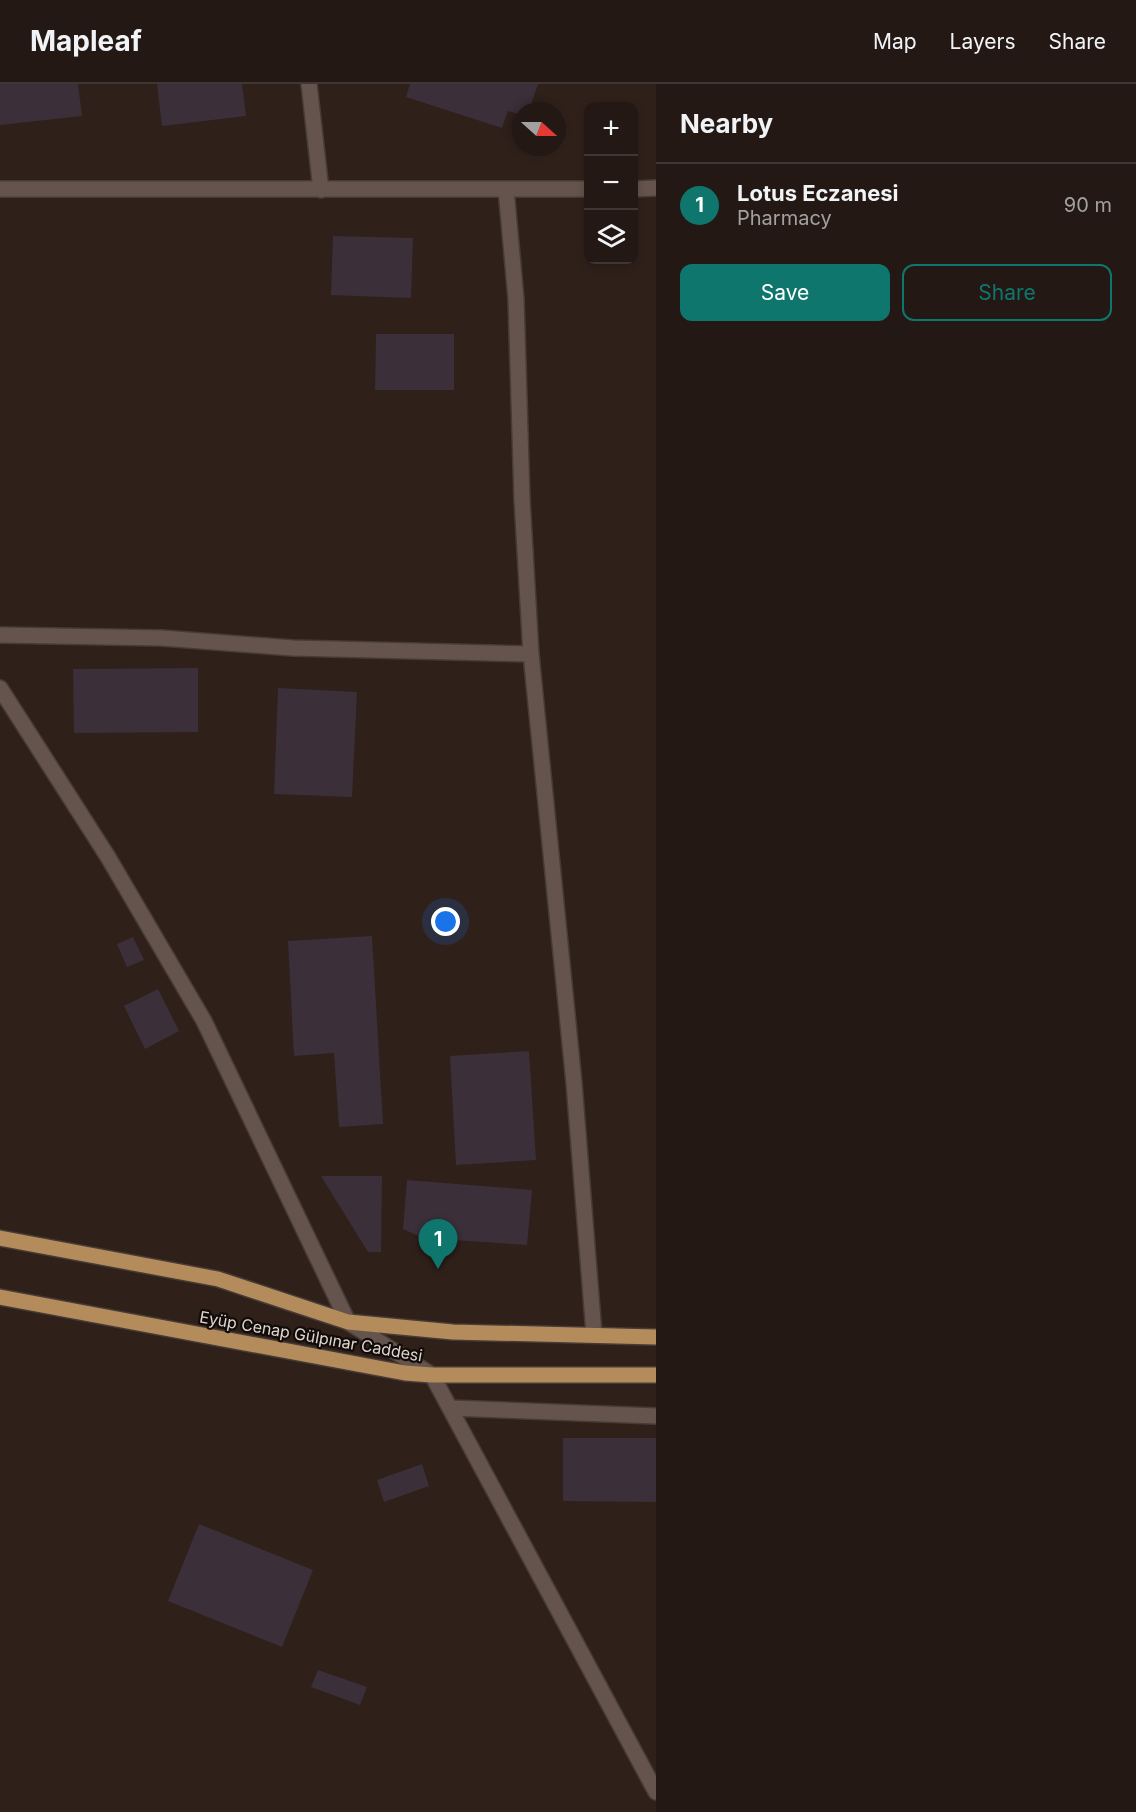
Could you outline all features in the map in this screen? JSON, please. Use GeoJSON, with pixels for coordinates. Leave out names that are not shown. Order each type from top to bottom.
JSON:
{"type":"FeatureCollection","features":[{"type":"Feature","properties":{"kind":"main road"},"geometry":{"type":"LineString","coordinates":[[0,1238],[218,1279],[348,1322],[453,1332],[656,1337]]}},
{"type":"Feature","properties":{"kind":"main road","name":"Eyüp Cenap Gülpınar Caddesi"},"geometry":{"type":"LineString","coordinates":[[0,1297],[405,1373],[656,1375]]}},
{"type":"Feature","properties":{"kind":"street"},"geometry":{"type":"LineString","coordinates":[[309,84],[321,190]]}},
{"type":"Feature","properties":{"kind":"street"},"geometry":{"type":"LineString","coordinates":[[638,189],[656,188]]}},
{"type":"Feature","properties":{"kind":"street"},"geometry":{"type":"LineString","coordinates":[[0,189],[584,189]]}},
{"type":"Feature","properties":{"kind":"street"},"geometry":{"type":"LineString","coordinates":[[506,189],[516,298],[522,499],[531,654],[574,1083],[594,1334]]}},
{"type":"Feature","properties":{"kind":"street"},"geometry":{"type":"LineString","coordinates":[[0,635],[162,638],[293,648],[531,654]]}},
{"type":"Feature","properties":{"kind":"street"},"geometry":{"type":"LineString","coordinates":[[0,688],[108,857],[204,1021],[348,1322],[432,1375],[656,1792]]}},
{"type":"Feature","properties":{"kind":"street"},"geometry":{"type":"LineString","coordinates":[[450,1408],[656,1416]]}},
{"type":"Feature","properties":{"kind":"building"},"geometry":{"type":"Polygon","coordinates":[[[0,84],[78,84],[82,116],[0,125],[0,84]]]}},
{"type":"Feature","properties":{"kind":"building"},"geometry":{"type":"Polygon","coordinates":[[[157,84],[242,84],[246,116],[162,126],[157,84]]]}},
{"type":"Feature","properties":{"kind":"building"},"geometry":{"type":"Polygon","coordinates":[[[410,84],[538,84],[532,102],[512,102],[512,112],[508,111],[502,128],[406,97],[410,84]]]}},
{"type":"Feature","properties":{"kind":"building"},"geometry":{"type":"Polygon","coordinates":[[[333,236],[413,238],[411,298],[331,295],[333,236]]]}},
{"type":"Feature","properties":{"kind":"building"},"geometry":{"type":"Polygon","coordinates":[[[376,334],[454,334],[454,390],[375,390],[376,334]]]}},
{"type":"Feature","properties":{"kind":"building"},"geometry":{"type":"Polygon","coordinates":[[[198,668],[198,732],[74,733],[73,669],[198,668]]]}},
{"type":"Feature","properties":{"kind":"building"},"geometry":{"type":"Polygon","coordinates":[[[278,688],[357,692],[352,797],[274,794],[278,688]]]}},
{"type":"Feature","properties":{"kind":"building"},"geometry":{"type":"Polygon","coordinates":[[[372,936],[383,1124],[339,1127],[334,1053],[294,1056],[288,941],[372,936]]]}},
{"type":"Feature","properties":{"kind":"building"},"geometry":{"type":"Polygon","coordinates":[[[133,937],[144,960],[127,967],[117,944],[133,937]]]}},
{"type":"Feature","properties":{"kind":"building"},"geometry":{"type":"Polygon","coordinates":[[[158,989],[179,1031],[145,1049],[124,1006],[158,989]]]}},
{"type":"Feature","properties":{"kind":"building"},"geometry":{"type":"Polygon","coordinates":[[[529,1051],[536,1160],[456,1165],[450,1056],[529,1051]]]}},
{"type":"Feature","properties":{"kind":"building"},"geometry":{"type":"Polygon","coordinates":[[[321,1176],[382,1176],[381,1252],[368,1252],[321,1176]]]}},
{"type":"Feature","properties":{"kind":"building"},"geometry":{"type":"Polygon","coordinates":[[[407,1180],[532,1190],[527,1245],[423,1238],[403,1229],[407,1180]]]}},
{"type":"Feature","properties":{"kind":"building"},"geometry":{"type":"Polygon","coordinates":[[[563,1438],[656,1438],[656,1502],[563,1501],[563,1438]]]}},
{"type":"Feature","properties":{"kind":"building"},"geometry":{"type":"Polygon","coordinates":[[[422,1464],[429,1486],[384,1502],[377,1480],[422,1464]]]}},
{"type":"Feature","properties":{"kind":"building"},"geometry":{"type":"Polygon","coordinates":[[[199,1524],[313,1570],[282,1647],[168,1601],[199,1524]]]}},
{"type":"Feature","properties":{"kind":"building"},"geometry":{"type":"Polygon","coordinates":[[[318,1670],[367,1687],[360,1705],[311,1687],[318,1670]]]}},
{"type":"Feature","properties":{"kind":"place","name":"Lotus Eczanesi"},"geometry":{"type":"Point","coordinates":[438,1269]}}]}
